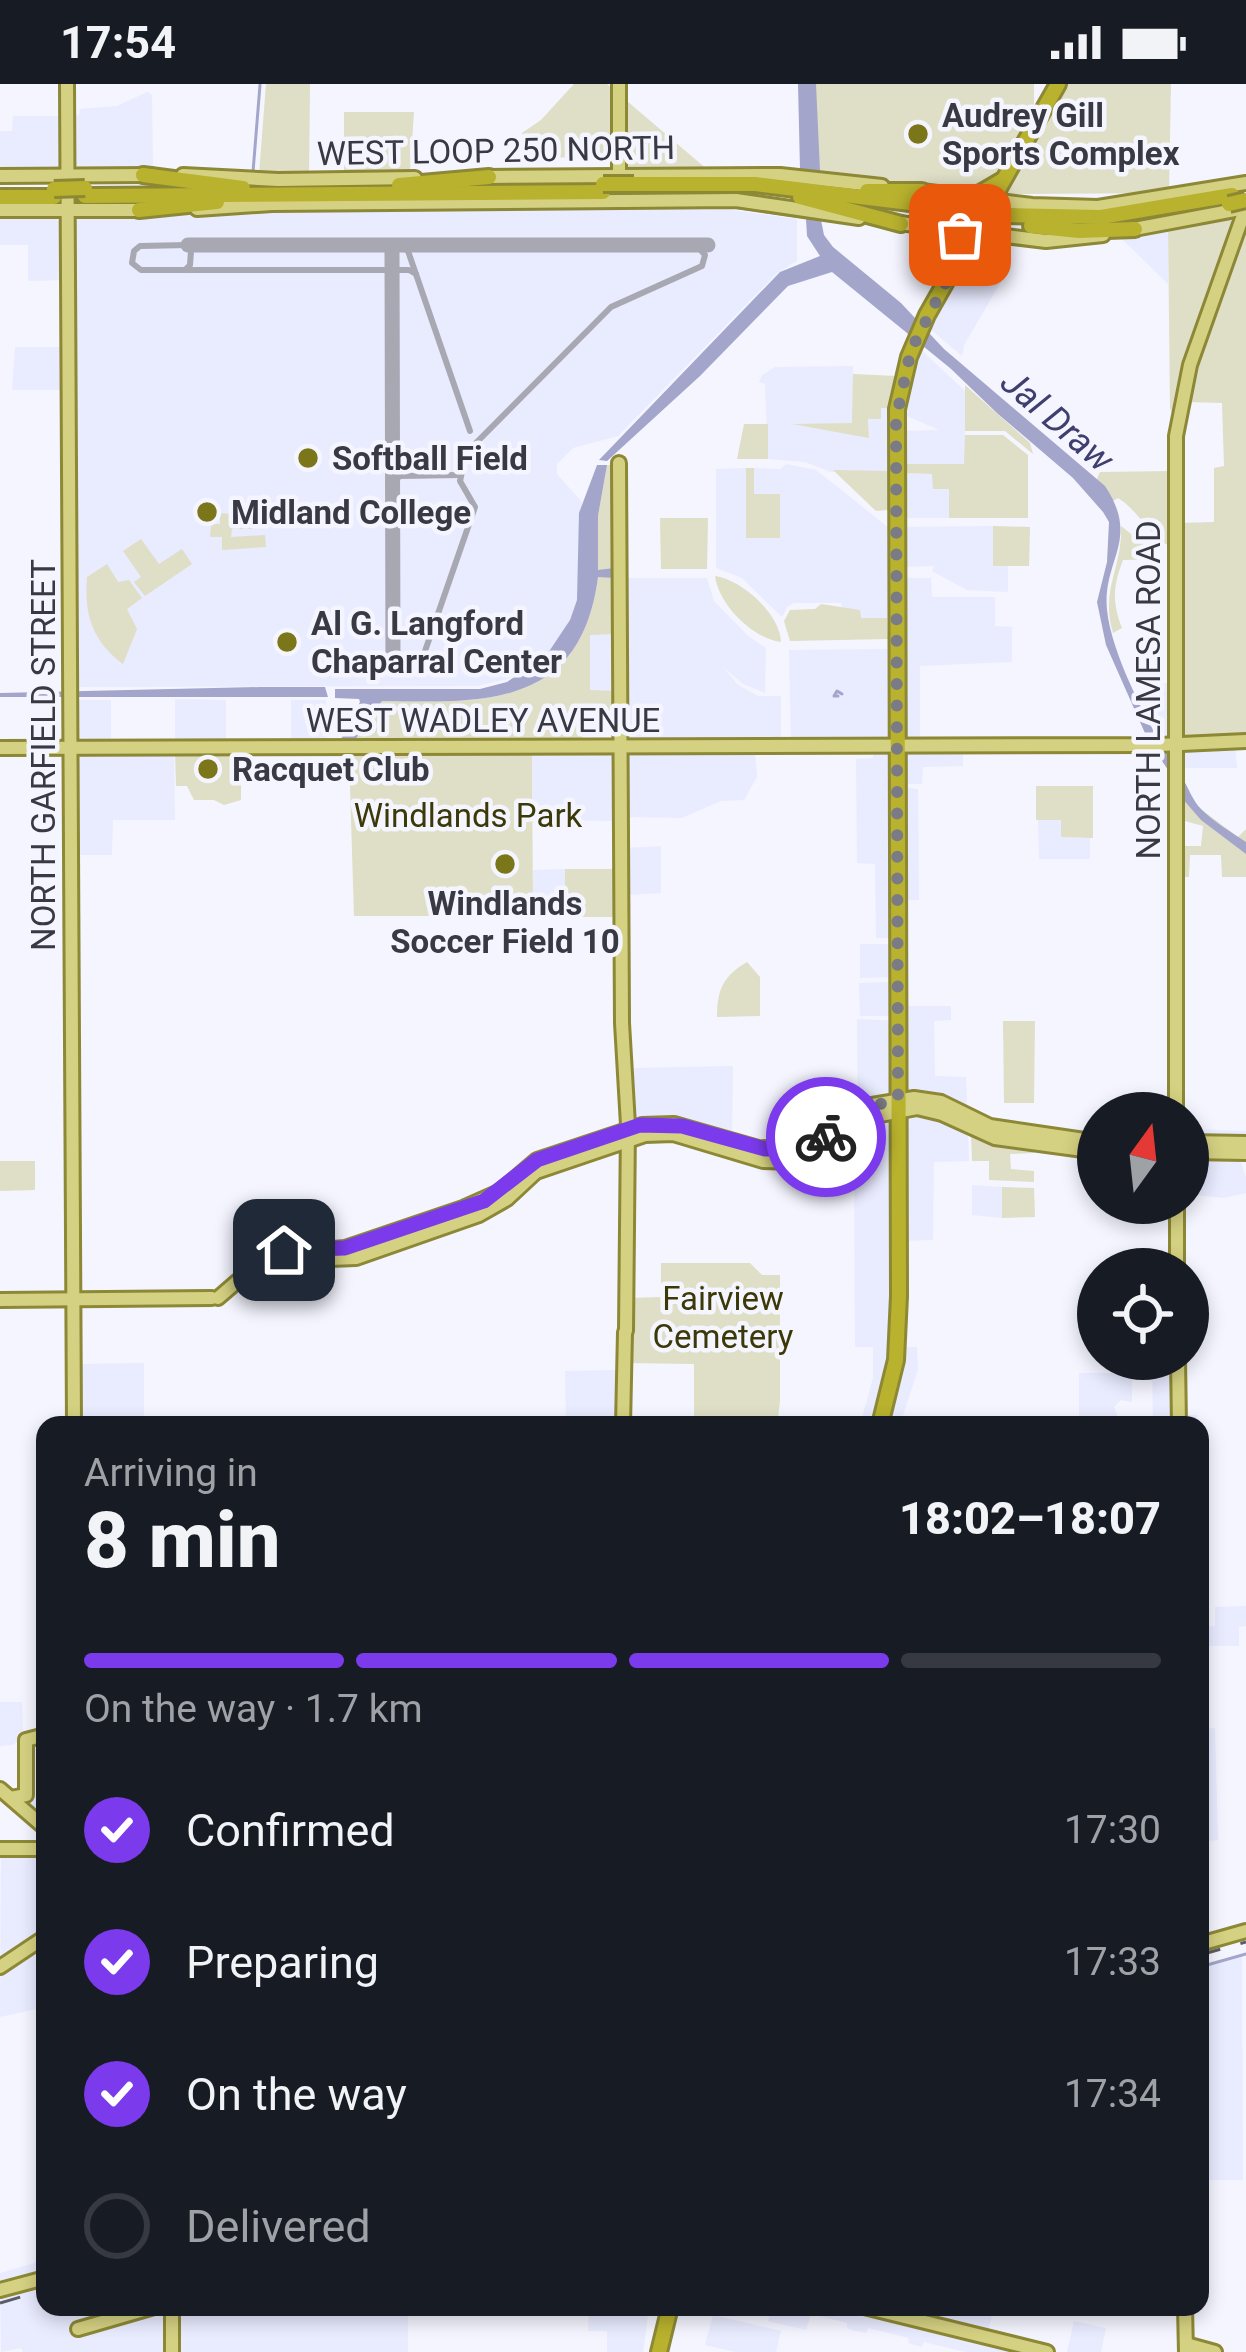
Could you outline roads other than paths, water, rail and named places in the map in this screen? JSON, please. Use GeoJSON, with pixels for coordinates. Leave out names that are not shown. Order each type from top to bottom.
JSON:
{"type":"FeatureCollection","features":[{"type":"Feature","properties":{"kind":"highway"},"geometry":{"type":"LineString","coordinates":[[882,1416],[898,1346],[895,433],[900,391],[924,321],[1058,84]]}},
{"type":"Feature","properties":{"kind":"highway"},"geometry":{"type":"LineString","coordinates":[[143,175],[243,188]]}},
{"type":"Feature","properties":{"kind":"highway"},"geometry":{"type":"LineString","coordinates":[[399,185],[488,177]]}},
{"type":"Feature","properties":{"kind":"highway"},"geometry":{"type":"LineString","coordinates":[[980,218],[1000,196],[1003,180]]}},
{"type":"Feature","properties":{"kind":"highway"},"geometry":{"type":"LineString","coordinates":[[0,193],[755,184],[980,218]]}},
{"type":"Feature","properties":{"kind":"highway"},"geometry":{"type":"LineString","coordinates":[[68,191],[443,194],[619,186],[795,196],[980,218],[1108,224],[1241,198]]}},
{"type":"Feature","properties":{"kind":"highway"},"geometry":{"type":"LineString","coordinates":[[818,192],[922,191]]}},
{"type":"Feature","properties":{"kind":"highway"},"geometry":{"type":"LineString","coordinates":[[443,194],[536,201]]}},
{"type":"Feature","properties":{"kind":"highway"},"geometry":{"type":"LineString","coordinates":[[139,210],[261,195]]}},
{"type":"Feature","properties":{"kind":"highway"},"geometry":{"type":"LineString","coordinates":[[795,196],[901,224]]}},
{"type":"Feature","properties":{"kind":"highway"},"geometry":{"type":"LineString","coordinates":[[1023,221],[1088,215],[1154,201]]}},
{"type":"Feature","properties":{"kind":"highway"},"geometry":{"type":"LineString","coordinates":[[1023,221],[1070,230],[1135,229]]}},
{"type":"Feature","properties":{"kind":"highway"},"geometry":{"type":"LineString","coordinates":[[658,2352],[668,2316]]}},
{"type":"Feature","properties":{"kind":"main road","name":"NORTH GARFIELD STREET"},"geometry":{"type":"LineString","coordinates":[[67,84],[74,1416]]}},
{"type":"Feature","properties":{"kind":"main road"},"geometry":{"type":"LineString","coordinates":[[619,84],[619,186]]}},
{"type":"Feature","properties":{"kind":"main road","name":"WEST LOOP 250 NORTH"},"geometry":{"type":"LineString","coordinates":[[0,210],[143,175],[278,180],[488,177],[619,186],[901,224],[980,218]]}},
{"type":"Feature","properties":{"kind":"main road","name":"WEST LOOP 250 NORTH"},"geometry":{"type":"LineString","coordinates":[[0,176],[139,210],[536,201],[619,186],[780,175],[922,191],[980,218]]}},
{"type":"Feature","properties":{"kind":"main road"},"geometry":{"type":"LineString","coordinates":[[980,218],[1154,201],[1241,198]]}},
{"type":"Feature","properties":{"kind":"main road"},"geometry":{"type":"LineString","coordinates":[[980,218],[1058,242],[1135,229],[1241,198]]}},
{"type":"Feature","properties":{"kind":"main road"},"geometry":{"type":"LineString","coordinates":[[1237,232],[1234,219],[1241,198]]}},
{"type":"Feature","properties":{"kind":"main road","name":"NORTH LAMESA ROAD"},"geometry":{"type":"LineString","coordinates":[[1176,1092],[1178,410],[1237,232],[1241,198]]}},
{"type":"Feature","properties":{"kind":"main road"},"geometry":{"type":"LineString","coordinates":[[619,464],[627,752],[623,1416]]}},
{"type":"Feature","properties":{"kind":"main road","name":"WEST WADLEY AVENUE"},"geometry":{"type":"LineString","coordinates":[[0,748],[601,747],[627,752],[1246,741]]}},
{"type":"Feature","properties":{"kind":"main road"},"geometry":{"type":"LineString","coordinates":[[627,1134],[536,1172],[482,1215],[353,1258],[278,1261],[263,1267],[234,1296],[218,1298],[268,1253],[345,1248],[498,1193],[537,1160],[627,1134],[669,1124],[758,1148],[794,1149],[823,1139],[869,1107],[938,1101],[994,1138],[1077,1149]]}},
{"type":"Feature","properties":{"kind":"main road"},"geometry":{"type":"LineString","coordinates":[[969,1123],[1077,1139]]}},
{"type":"Feature","properties":{"kind":"main road"},"geometry":{"type":"LineString","coordinates":[[1209,1142],[1246,1143]]}},
{"type":"Feature","properties":{"kind":"main road"},"geometry":{"type":"LineString","coordinates":[[1209,1152],[1246,1153]]}},
{"type":"Feature","properties":{"kind":"main road"},"geometry":{"type":"LineString","coordinates":[[0,1300],[212,1298]]}},
{"type":"Feature","properties":{"kind":"main road"},"geometry":{"type":"LineString","coordinates":[[1178,1380],[1178,1416]]}},
{"type":"Feature","properties":{"kind":"main road"},"geometry":{"type":"LineString","coordinates":[[29,1812],[26,1758],[36,1739]]}},
{"type":"Feature","properties":{"kind":"main road"},"geometry":{"type":"LineString","coordinates":[[10,1748],[21,1750],[26,1758]]}},
{"type":"Feature","properties":{"kind":"main road"},"geometry":{"type":"LineString","coordinates":[[6,1794],[24,1797],[27,1790]]}},
{"type":"Feature","properties":{"kind":"main road"},"geometry":{"type":"LineString","coordinates":[[6,1794],[36,1819]]}},
{"type":"Feature","properties":{"kind":"main road"},"geometry":{"type":"LineString","coordinates":[[0,1850],[36,1849]]}},
{"type":"Feature","properties":{"kind":"main road"},"geometry":{"type":"LineString","coordinates":[[1209,1941],[1246,1930]]}},
{"type":"Feature","properties":{"kind":"main road"},"geometry":{"type":"LineString","coordinates":[[0,1967],[36,1943]]}},
{"type":"Feature","properties":{"kind":"main road"},"geometry":{"type":"LineString","coordinates":[[0,2290],[36,2280]]}},
{"type":"Feature","properties":{"kind":"main road"},"geometry":{"type":"LineString","coordinates":[[78,2329],[123,2316]]}},
{"type":"Feature","properties":{"kind":"main road"},"geometry":{"type":"LineString","coordinates":[[172,2316],[172,2352]]}},
{"type":"Feature","properties":{"kind":"main road"},"geometry":{"type":"LineString","coordinates":[[901,2316],[1047,2352]]}},
{"type":"Feature","properties":{"kind":"main road"},"geometry":{"type":"LineString","coordinates":[[1185,2316],[1186,2348],[1215,2352]]}},
{"type":"Feature","properties":{"kind":"water"},"geometry":{"type":"Polygon","coordinates":[[[798,84],[816,84],[820,171],[812,175],[800,169],[798,84]]]}},
{"type":"Feature","properties":{"kind":"water"},"geometry":{"type":"Polygon","coordinates":[[[713,202],[820,215],[824,235],[833,247],[1105,486],[1120,521],[1107,593],[1117,651],[1148,720],[1195,802],[1246,842],[1246,854],[1201,820],[1181,797],[1148,740],[1106,645],[1097,602],[1107,562],[1109,522],[1103,512],[1073,478],[950,368],[832,272],[788,286],[700,376],[607,461],[599,460],[780,272],[820,256],[807,236],[806,219],[722,207],[280,209],[713,202]]]}},
{"type":"Feature","properties":{"kind":"water"},"geometry":{"type":"Polygon","coordinates":[[[597,465],[607,465],[598,516],[598,570],[614,568],[615,578],[598,577],[588,620],[572,652],[550,674],[523,689],[492,697],[382,701],[353,743],[339,743],[360,702],[335,698],[335,689],[480,689],[507,682],[546,656],[577,600],[579,513],[597,465]]]}},
{"type":"Feature","properties":{"kind":"water"},"geometry":{"type":"Polygon","coordinates":[[[325,687],[328,697],[0,697],[0,693],[325,687]]]}},
{"type":"Feature","properties":{"kind":"waterway"},"geometry":{"type":"LineString","coordinates":[[253,172],[260,85]]}},
{"type":"Feature","properties":{"kind":"waterway"},"geometry":{"type":"LineString","coordinates":[[838,696],[834,696],[837,691],[842,694]]}},
{"type":"Feature","properties":{"kind":"waterway"},"geometry":{"type":"LineString","coordinates":[[1209,1964],[1246,1954]]}},
{"type":"Feature","properties":{"kind":"railway"},"geometry":{"type":"LineString","coordinates":[[1209,1952],[1246,1942]]}},
{"type":"Feature","properties":{"kind":"railway"},"geometry":{"type":"LineString","coordinates":[[0,2303],[36,2293]]}},
{"type":"Feature","properties":{"kind":"place","name":"Audrey Gill Sports Complex"},"geometry":{"type":"Point","coordinates":[918,134]}},
{"type":"Feature","properties":{"kind":"place","name":"Softball Field"},"geometry":{"type":"Point","coordinates":[308,458]}},
{"type":"Feature","properties":{"kind":"place","name":"Midland College"},"geometry":{"type":"Point","coordinates":[207,512]}},
{"type":"Feature","properties":{"kind":"place","name":"Al G. Langford Chaparral Center"},"geometry":{"type":"Point","coordinates":[287,642]}},
{"type":"Feature","properties":{"kind":"place","name":"Racquet Club"},"geometry":{"type":"Point","coordinates":[208,769]}},
{"type":"Feature","properties":{"kind":"place","name":"Windlands Soccer Field 10"},"geometry":{"type":"Point","coordinates":[505,864]}},
{"type":"Feature","properties":{"kind":"water label","name":"Jal Draw"},"geometry":{"type":"Point","coordinates":[1058,420]}},
{"type":"Feature","properties":{"kind":"park label","name":"Windlands Park"},"geometry":{"type":"Point","coordinates":[468,815]}},
{"type":"Feature","properties":{"kind":"park label","name":"Fairview Cemetery"},"geometry":{"type":"Point","coordinates":[723,1317]}}]}
